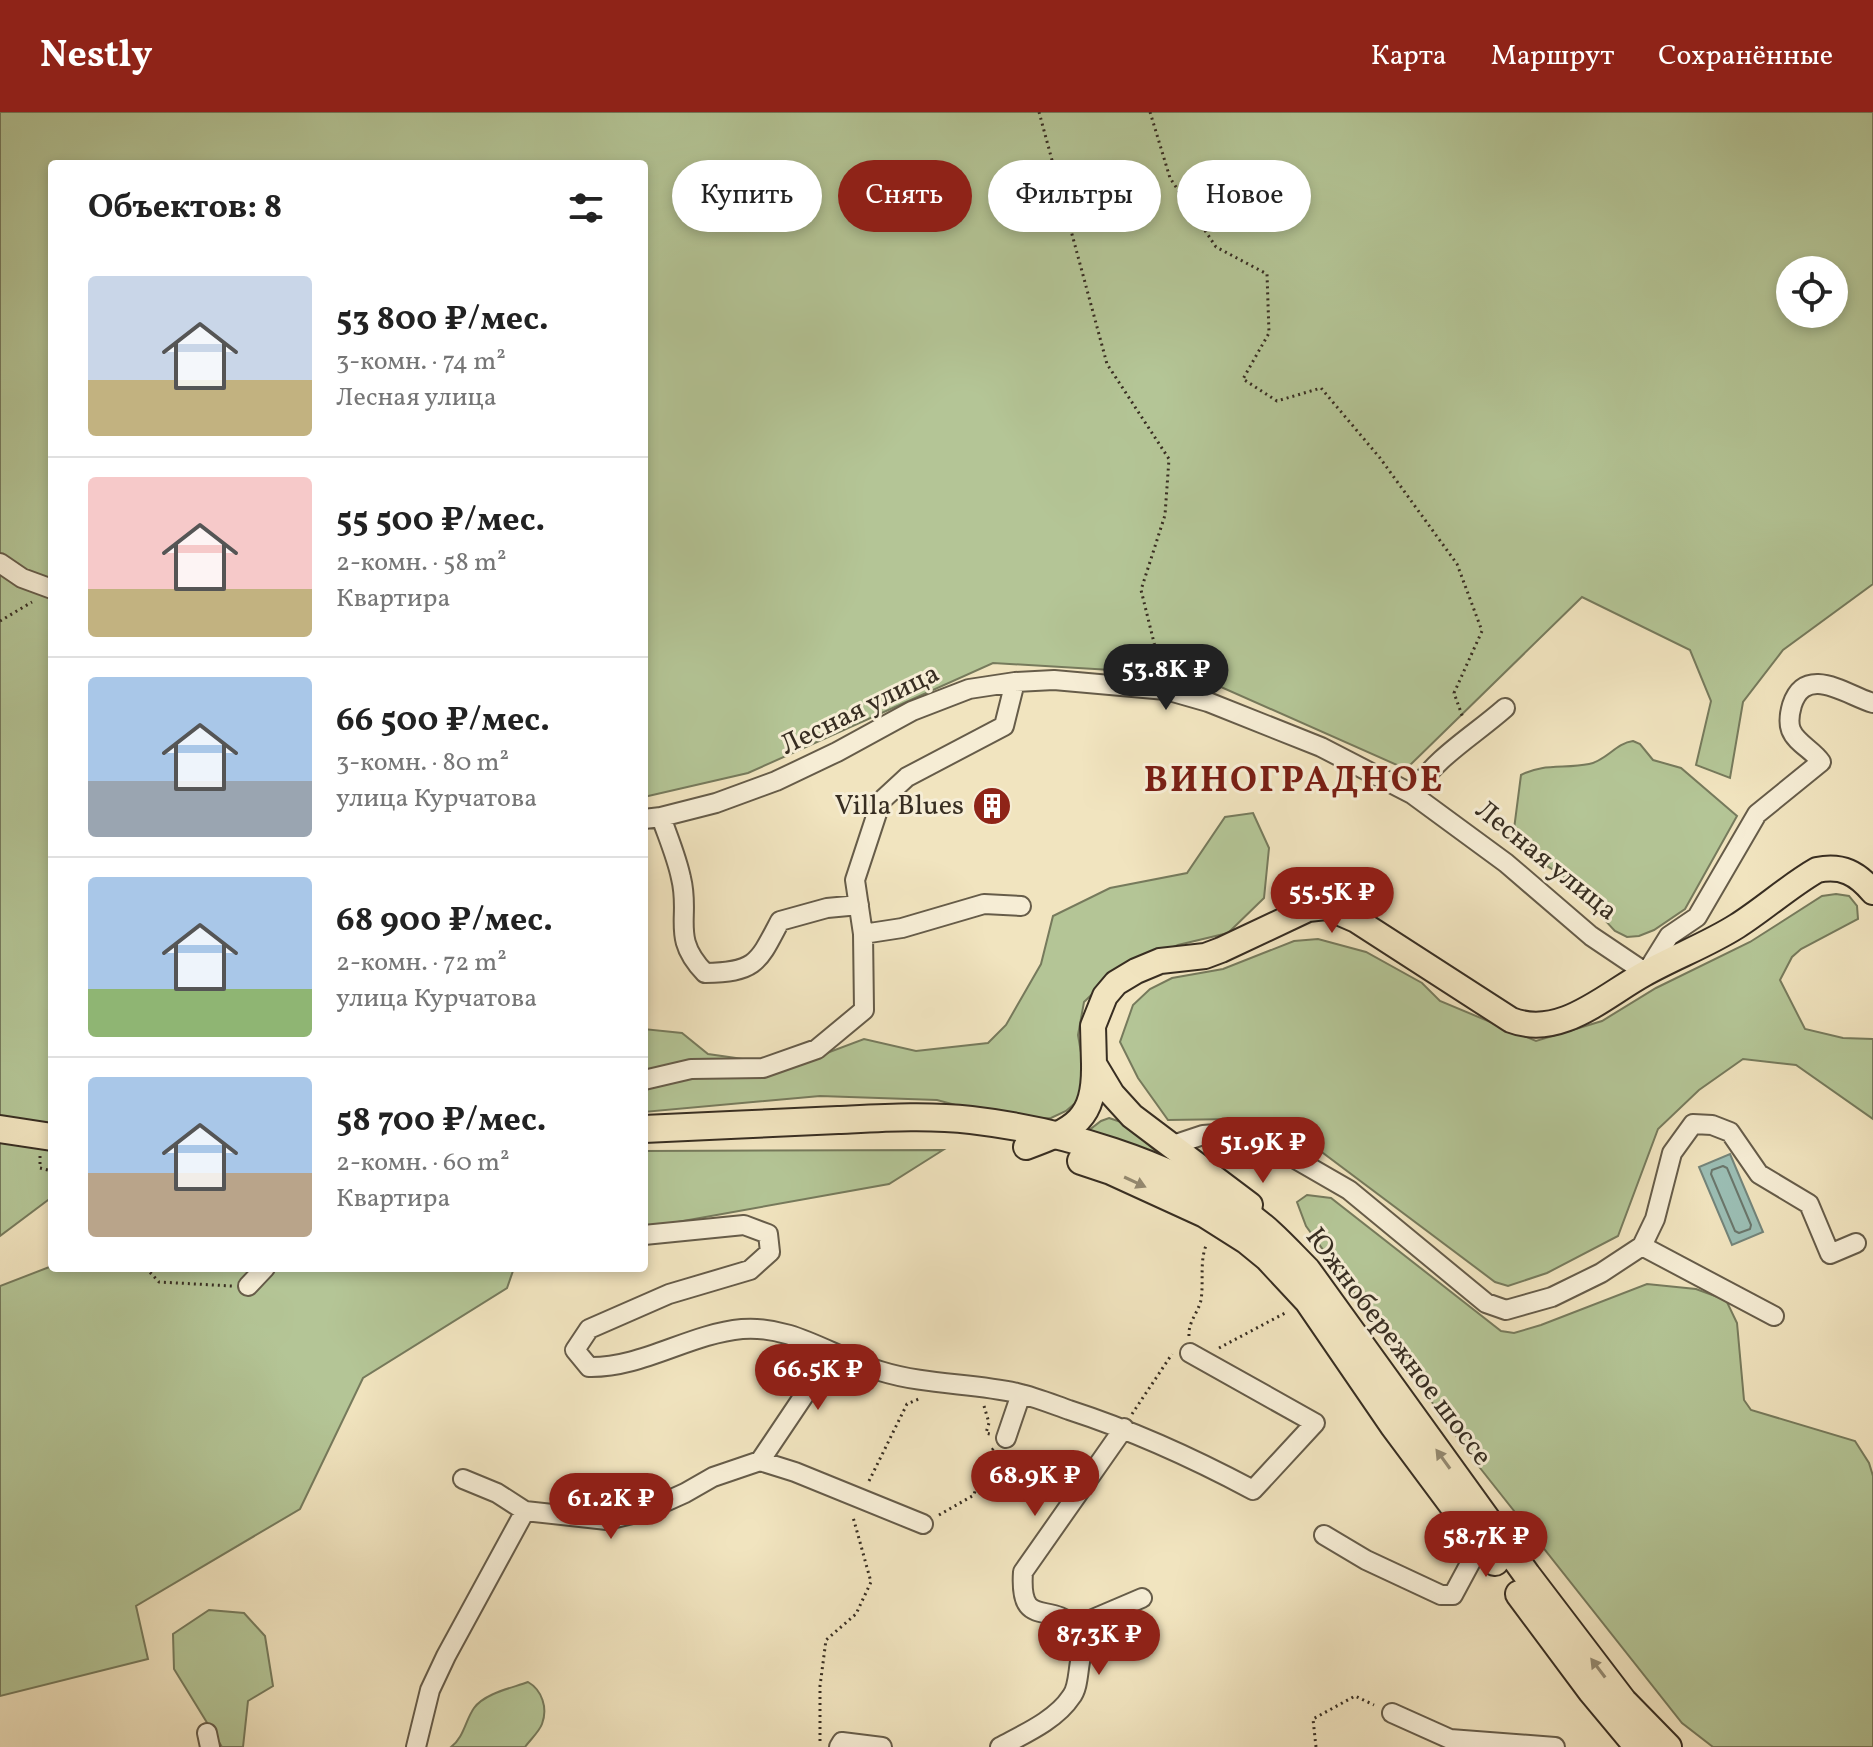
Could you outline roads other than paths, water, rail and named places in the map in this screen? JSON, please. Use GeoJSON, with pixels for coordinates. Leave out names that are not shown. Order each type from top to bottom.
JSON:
{"type":"FeatureCollection","features":[{"type":"Feature","properties":{"kind":"highway","name":"Южнобережное шоссе"},"geometry":{"type":"LineString","coordinates":[[648,1129],[898,1118],[969,1120],[1055,1136],[1121,1155],[1193,1186],[1244,1213],[1279,1241],[1307,1270],[1527,1575],[1623,1701],[1668,1747]]}},
{"type":"Feature","properties":{"kind":"highway"},"geometry":{"type":"LineString","coordinates":[[0,1129],[48,1153]]}},
{"type":"Feature","properties":{"kind":"highway","name":"Южнобережное шоссе"},"geometry":{"type":"LineString","coordinates":[[648,1143],[857,1132],[967,1138],[1026,1147],[1111,1171],[1205,1214],[1268,1258],[1308,1301],[1393,1425],[1592,1692],[1638,1747]]}},
{"type":"Feature","properties":{"kind":"highway"},"geometry":{"type":"LineString","coordinates":[[0,1146],[48,1154]]}},
{"type":"Feature","properties":{"kind":"main road"},"geometry":{"type":"LineString","coordinates":[[1026,1147],[1055,1136],[1084,1114],[1092,1103],[1093,1026],[1105,996],[1116,983],[1160,961],[1205,956],[1221,950],[1308,909],[1326,907],[1356,920],[1474,998],[1522,1024],[1548,1024],[1565,1020],[1646,973],[1706,945],[1817,870],[1833,867],[1848,871],[1862,879],[1873,892]]}},
{"type":"Feature","properties":{"kind":"main road"},"geometry":{"type":"LineString","coordinates":[[1094,1064],[1112,1094],[1132,1116],[1262,1214],[1307,1270]]}},
{"type":"Feature","properties":{"kind":"main road"},"geometry":{"type":"LineString","coordinates":[[1163,1138],[1205,1214]]}},
{"type":"Feature","properties":{"kind":"street"},"geometry":{"type":"LineString","coordinates":[[0,563],[46,593]]}},
{"type":"Feature","properties":{"kind":"street","name":"Лесная улица"},"geometry":{"type":"LineString","coordinates":[[652,818],[716,803],[776,781],[912,711],[969,689],[1054,680],[1166,690],[1208,702],[1321,747],[1412,794],[1496,855],[1591,936],[1646,973]]}},
{"type":"Feature","properties":{"kind":"street"},"geometry":{"type":"LineString","coordinates":[[648,1079],[691,1069],[763,1068],[817,1049],[864,1010],[863,934],[855,880],[881,801],[907,777],[1004,726],[1015,682]]}},
{"type":"Feature","properties":{"kind":"street"},"geometry":{"type":"LineString","coordinates":[[1646,973],[1669,936],[1697,917],[1757,814],[1821,762],[1791,731],[1789,714],[1795,695],[1803,688],[1822,683],[1873,703]]}},
{"type":"Feature","properties":{"kind":"street"},"geometry":{"type":"LineString","coordinates":[[1412,794],[1426,773],[1505,708]]}},
{"type":"Feature","properties":{"kind":"street"},"geometry":{"type":"LineString","coordinates":[[652,818],[682,880],[683,939],[692,960],[705,973],[733,972],[759,961],[780,921],[827,908],[859,905]]}},
{"type":"Feature","properties":{"kind":"street"},"geometry":{"type":"LineString","coordinates":[[863,934],[902,928],[984,904],[1021,906]]}},
{"type":"Feature","properties":{"kind":"street"},"geometry":{"type":"LineString","coordinates":[[1163,1138],[1229,1133],[1271,1145],[1349,1190],[1486,1303],[1506,1310],[1552,1297],[1601,1273],[1642,1246],[1655,1219],[1672,1153],[1693,1124],[1712,1125],[1730,1132],[1759,1174],[1809,1204],[1830,1254],[1856,1243]]}},
{"type":"Feature","properties":{"kind":"street"},"geometry":{"type":"LineString","coordinates":[[648,1235],[744,1225],[768,1234],[770,1252],[750,1270],[669,1294],[589,1329],[575,1350],[589,1367],[608,1368],[741,1329],[777,1330],[879,1371],[1021,1394],[1124,1428],[1176,1449],[1253,1490],[1315,1423],[1195,1356]]}},
{"type":"Feature","properties":{"kind":"street"},"geometry":{"type":"LineString","coordinates":[[1642,1246],[1774,1316]]}},
{"type":"Feature","properties":{"kind":"street"},"geometry":{"type":"LineString","coordinates":[[248,1286],[261,1272]]}},
{"type":"Feature","properties":{"kind":"street"},"geometry":{"type":"LineString","coordinates":[[760,1461],[805,1394],[806,1341]]}},
{"type":"Feature","properties":{"kind":"street"},"geometry":{"type":"LineString","coordinates":[[1006,1438],[1021,1394]]}},
{"type":"Feature","properties":{"kind":"street"},"geometry":{"type":"LineString","coordinates":[[1006,1746],[1051,1716],[1073,1696],[1082,1651],[1081,1638],[1063,1618],[1034,1611],[1027,1604],[1022,1593],[1023,1572],[1124,1428]]}},
{"type":"Feature","properties":{"kind":"street"},"geometry":{"type":"LineString","coordinates":[[463,1479],[497,1493],[525,1511],[607,1520],[645,1511],[713,1477],[760,1461],[795,1472],[856,1507],[923,1524]]}},
{"type":"Feature","properties":{"kind":"street"},"geometry":{"type":"LineString","coordinates":[[416,1747],[435,1679],[525,1511]]}},
{"type":"Feature","properties":{"kind":"street"},"geometry":{"type":"LineString","coordinates":[[1324,1535],[1366,1560],[1441,1595],[1453,1595],[1481,1543]]}},
{"type":"Feature","properties":{"kind":"street"},"geometry":{"type":"LineString","coordinates":[[1074,1627],[1142,1598]]}},
{"type":"Feature","properties":{"kind":"street"},"geometry":{"type":"LineString","coordinates":[[1392,1713],[1450,1739],[1555,1747]]}},
{"type":"Feature","properties":{"kind":"street"},"geometry":{"type":"LineString","coordinates":[[839,1747],[842,1742],[882,1747]]}},
{"type":"Feature","properties":{"kind":"water"},"geometry":{"type":"Polygon","coordinates":[[[1730,1154],[1763,1232],[1732,1245],[1699,1167],[1730,1154]]]}},
{"type":"Feature","properties":{"kind":"place","name":"Villa Blues"},"geometry":{"type":"Point","coordinates":[992,806]}},
{"type":"Feature","properties":{"kind":"district","name":"ВИНОГРАДНОЕ"},"geometry":{"type":"Point","coordinates":[1294,782]}}]}
